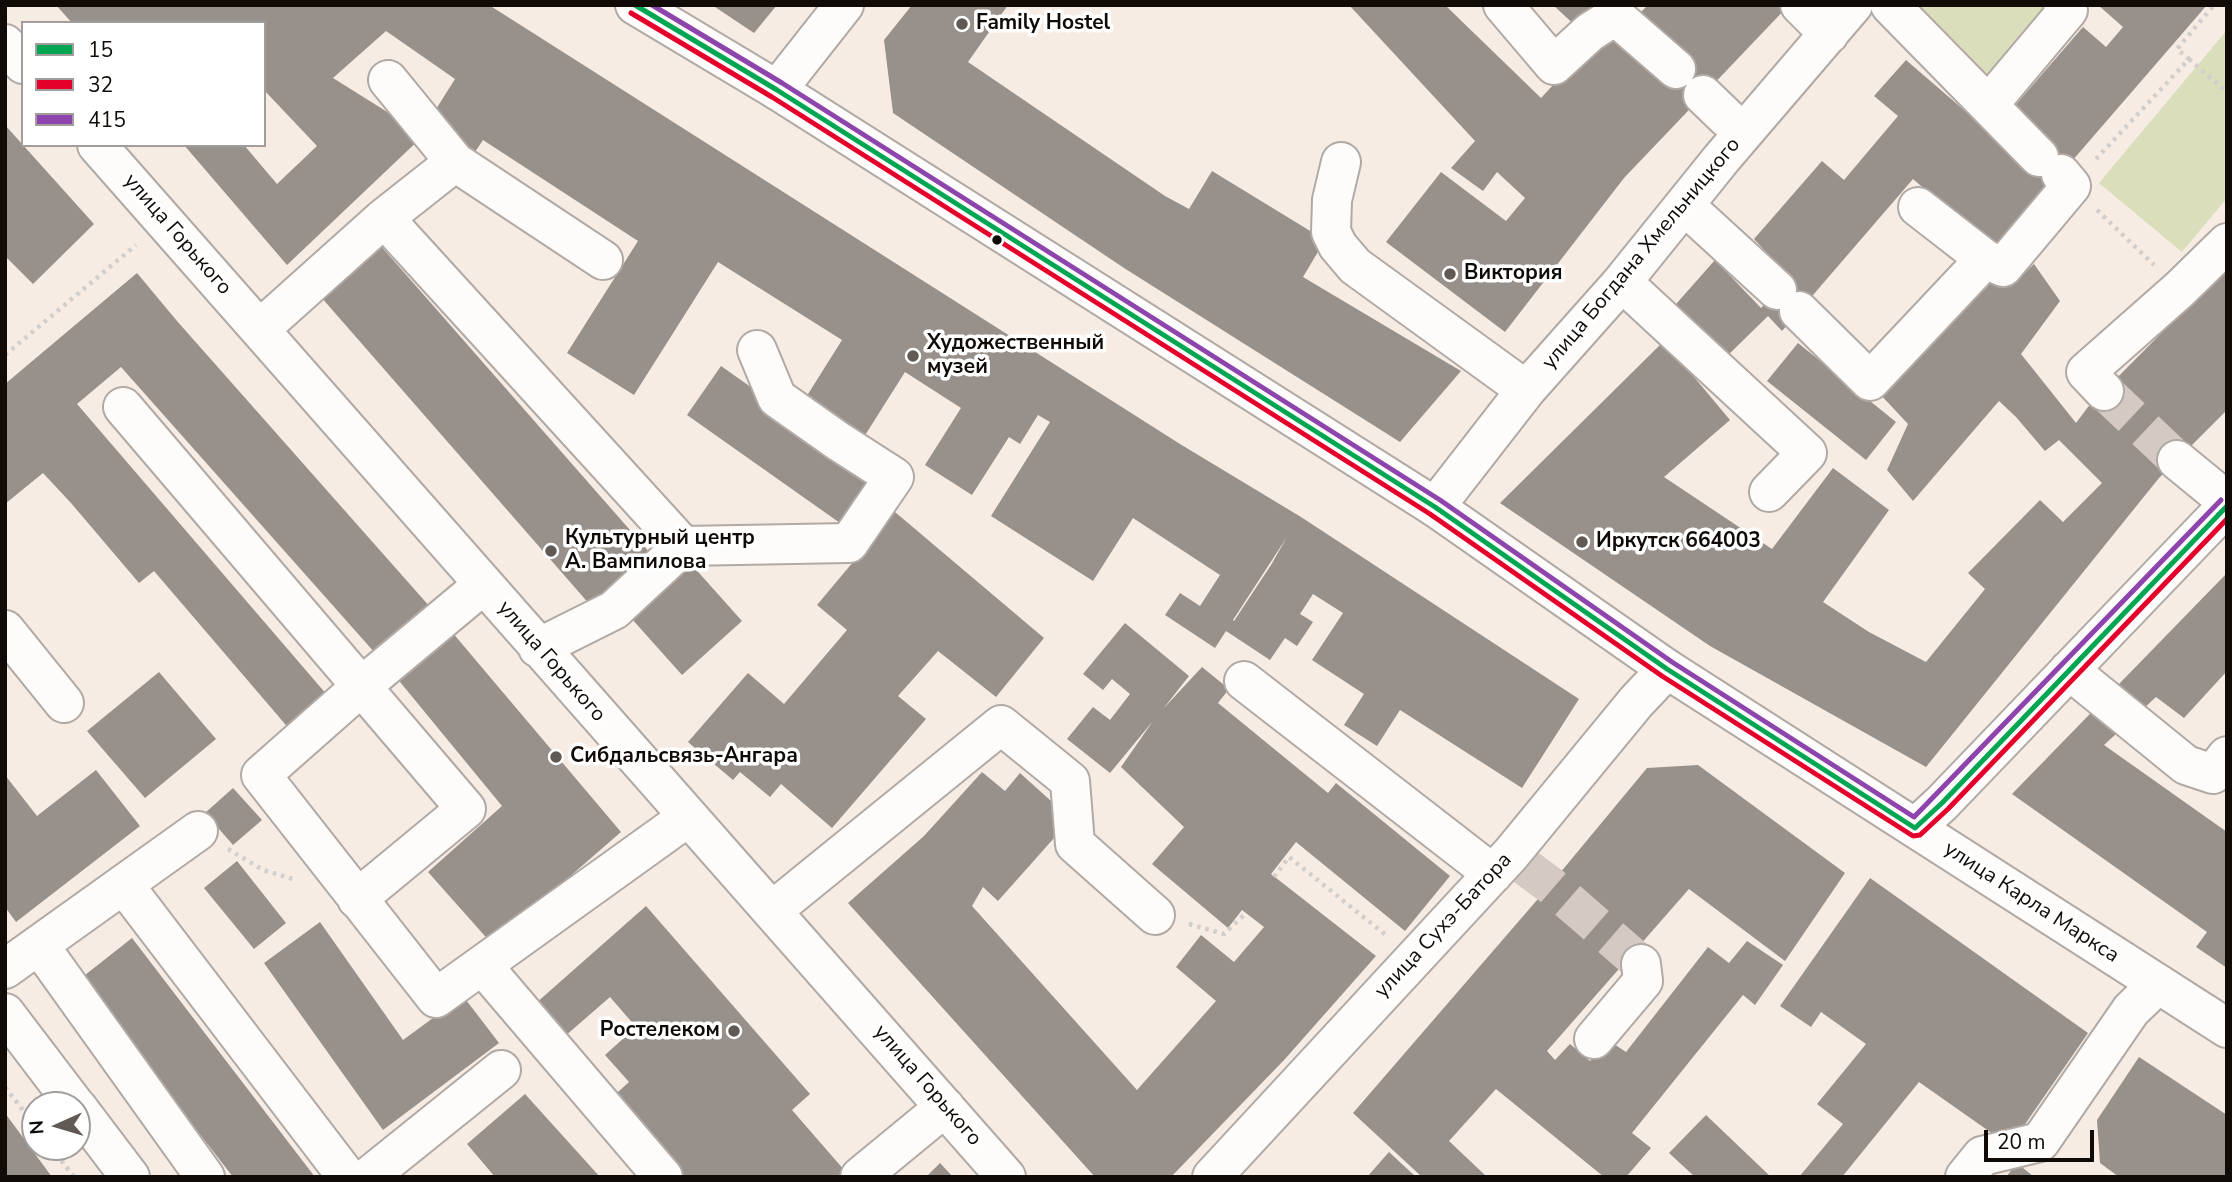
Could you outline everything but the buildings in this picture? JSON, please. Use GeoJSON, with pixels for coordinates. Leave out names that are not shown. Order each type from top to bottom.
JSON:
{"type":"FeatureCollection","features":[{"type":"Feature","properties":{"kind":"street","name":"улица Карла Маркса"},"geometry":{"type":"LineString","coordinates":[[635,5],[777,90],[1435,507],[1667,669],[2227,1028]]}},
{"type":"Feature","properties":{"kind":"street"},"geometry":{"type":"LineString","coordinates":[[777,90],[844,5]]}},
{"type":"Feature","properties":{"kind":"street"},"geometry":{"type":"LineString","coordinates":[[1503,5],[1554,65],[1590,32],[1615,16],[1702,94]]}},
{"type":"Feature","properties":{"kind":"street"},"geometry":{"type":"LineString","coordinates":[[1800,5],[1841,19]]}},
{"type":"Feature","properties":{"kind":"street"},"geometry":{"type":"LineString","coordinates":[[1890,5],[2057,172],[2003,267],[1985,259],[1918,207]]}},
{"type":"Feature","properties":{"kind":"street"},"geometry":{"type":"LineString","coordinates":[[1989,104],[2068,10],[2063,5]]}},
{"type":"Feature","properties":{"kind":"street","name":"улица Богдана Хмельницкого"},"geometry":{"type":"LineString","coordinates":[[1435,507],[1525,390],[1622,282],[1841,19]]}},
{"type":"Feature","properties":{"kind":"street"},"geometry":{"type":"LineString","coordinates":[[5,44],[21,62]]}},
{"type":"Feature","properties":{"kind":"street"},"geometry":{"type":"LineString","coordinates":[[387,80],[456,162],[603,260]]}},
{"type":"Feature","properties":{"kind":"street","name":"улица Горького"},"geometry":{"type":"LineString","coordinates":[[99,147],[538,648],[774,910],[1006,1177]]}},
{"type":"Feature","properties":{"kind":"street"},"geometry":{"type":"LineString","coordinates":[[260,329],[384,219],[456,162]]}},
{"type":"Feature","properties":{"kind":"street"},"geometry":{"type":"LineString","coordinates":[[1341,162],[1332,210],[1331,232],[1338,246],[1355,266],[1525,390]]}},
{"type":"Feature","properties":{"kind":"street"},"geometry":{"type":"LineString","coordinates":[[1684,205],[1788,300],[1870,381],[1985,259]]}},
{"type":"Feature","properties":{"kind":"street"},"geometry":{"type":"LineString","coordinates":[[384,219],[683,546]]}},
{"type":"Feature","properties":{"kind":"street"},"geometry":{"type":"LineString","coordinates":[[2104,391],[2086,372],[2180,289],[2227,243]]}},
{"type":"Feature","properties":{"kind":"street"},"geometry":{"type":"LineString","coordinates":[[1622,282],[1807,453],[1769,492]]}},
{"type":"Feature","properties":{"kind":"street"},"geometry":{"type":"LineString","coordinates":[[538,648],[614,610],[683,546],[849,543],[894,477],[777,398],[757,350]]}},
{"type":"Feature","properties":{"kind":"street"},"geometry":{"type":"LineString","coordinates":[[123,407],[363,685],[466,809],[357,899]]}},
{"type":"Feature","properties":{"kind":"street"},"geometry":{"type":"LineString","coordinates":[[1915,828],[1942,803],[2227,504],[2177,460]]}},
{"type":"Feature","properties":{"kind":"street"},"geometry":{"type":"LineString","coordinates":[[483,585],[261,775],[436,998],[688,817]]}},
{"type":"Feature","properties":{"kind":"street"},"geometry":{"type":"LineString","coordinates":[[5,630],[64,703]]}},
{"type":"Feature","properties":{"kind":"street","name":"улица Сухэ-Батора"},"geometry":{"type":"LineString","coordinates":[[1212,1177],[1415,958],[1509,864],[1636,702],[1667,669]]}},
{"type":"Feature","properties":{"kind":"street"},"geometry":{"type":"LineString","coordinates":[[2068,670],[2186,765],[2213,774],[2227,755]]}},
{"type":"Feature","properties":{"kind":"street"},"geometry":{"type":"LineString","coordinates":[[1244,681],[1509,864]]}},
{"type":"Feature","properties":{"kind":"street"},"geometry":{"type":"LineString","coordinates":[[774,910],[1000,725],[1070,781],[1075,844],[1155,915]]}},
{"type":"Feature","properties":{"kind":"street"},"geometry":{"type":"LineString","coordinates":[[5,969],[198,831]]}},
{"type":"Feature","properties":{"kind":"street"},"geometry":{"type":"LineString","coordinates":[[124,885],[347,1177]]}},
{"type":"Feature","properties":{"kind":"street"},"geometry":{"type":"LineString","coordinates":[[39,945],[205,1177]]}},
{"type":"Feature","properties":{"kind":"street"},"geometry":{"type":"LineString","coordinates":[[1594,1039],[1643,981],[1641,964]]}},
{"type":"Feature","properties":{"kind":"street"},"geometry":{"type":"LineString","coordinates":[[482,965],[663,1177]]}},
{"type":"Feature","properties":{"kind":"street"},"geometry":{"type":"LineString","coordinates":[[1965,1177],[1982,1156],[2040,1142],[2131,1010],[2158,984]]}},
{"type":"Feature","properties":{"kind":"street"},"geometry":{"type":"LineString","coordinates":[[5,1013],[65,1091]]}},
{"type":"Feature","properties":{"kind":"street"},"geometry":{"type":"LineString","coordinates":[[368,1177],[501,1070]]}},
{"type":"Feature","properties":{"kind":"street"},"geometry":{"type":"LineString","coordinates":[[860,1177],[945,1107]]}},
{"type":"Feature","properties":{"kind":"street"},"geometry":{"type":"LineString","coordinates":[[91,1126],[130,1177]]}},
{"type":"Feature","properties":{"kind":"path"},"geometry":{"type":"LineString","coordinates":[[2214,5],[2177,49],[2227,92]]}},
{"type":"Feature","properties":{"kind":"path"},"geometry":{"type":"LineString","coordinates":[[2180,289],[2057,172],[2189,59]]}},
{"type":"Feature","properties":{"kind":"path"},"geometry":{"type":"LineString","coordinates":[[5,355],[165,220]]}},
{"type":"Feature","properties":{"kind":"path"},"geometry":{"type":"LineString","coordinates":[[198,831],[263,870],[299,881]]}},
{"type":"Feature","properties":{"kind":"path"},"geometry":{"type":"LineString","coordinates":[[1274,877],[1289,857],[1415,958]]}},
{"type":"Feature","properties":{"kind":"path"},"geometry":{"type":"LineString","coordinates":[[1155,915],[1224,934],[1245,914]]}},
{"type":"Feature","properties":{"kind":"path"},"geometry":{"type":"LineString","coordinates":[[5,1087],[21,1108]]}},
{"type":"Feature","properties":{"kind":"path"},"geometry":{"type":"LineString","coordinates":[[62,1161],[74,1177]]}},
{"type":"Feature","properties":{"kind":"green space"},"geometry":{"type":"Polygon","coordinates":[[[1922,5],[2043,5],[2048,10],[1984,77],[1917,10],[1922,5]]]}},
{"type":"Feature","properties":{"kind":"green space"},"geometry":{"type":"Polygon","coordinates":[[[2227,30],[2227,198],[2182,252],[2099,183],[2227,30]]]}},
{"type":"Feature","properties":{"kind":"tunnel"},"geometry":{"type":"LineString","coordinates":[[2104,391],[2177,460]]}},
{"type":"Feature","properties":{"kind":"tunnel"},"geometry":{"type":"LineString","coordinates":[[1523,865],[1641,964]]}},
{"type":"Feature","properties":{"kind":"transit line","name":"15"},"geometry":{"type":"LineString","coordinates":[[635,5],[777,90],[1435,507],[1667,669],[1915,828],[2227,506]]}},
{"type":"Feature","properties":{"kind":"transit line","name":"415"},"geometry":{"type":"LineString","coordinates":[[652,5],[782,83],[1440,500],[1672,662],[1914,817],[2221,500]]}},
{"type":"Feature","properties":{"kind":"transit line","name":"32"},"geometry":{"type":"LineString","coordinates":[[631,13],[772,97],[1430,514],[1662,676],[1913,836],[1920,835],[1948,809],[2227,519]]}},
{"type":"Feature","properties":{"kind":"place","name":"Family Hostel"},"geometry":{"type":"Point","coordinates":[962,24]}},
{"type":"Feature","properties":{"kind":"place","name":"Виктория"},"geometry":{"type":"Point","coordinates":[1450,274]}},
{"type":"Feature","properties":{"kind":"place","name":"Художественный музей"},"geometry":{"type":"Point","coordinates":[913,356]}},
{"type":"Feature","properties":{"kind":"place","name":"Иркутск 664003"},"geometry":{"type":"Point","coordinates":[1582,542]}},
{"type":"Feature","properties":{"kind":"place","name":"Культурный центр А. Вампилова"},"geometry":{"type":"Point","coordinates":[551,551]}},
{"type":"Feature","properties":{"kind":"place","name":"Сибдальсвязь-Ангара"},"geometry":{"type":"Point","coordinates":[556,757]}},
{"type":"Feature","properties":{"kind":"place","name":"Ростелеком"},"geometry":{"type":"Point","coordinates":[734,1031]}}]}
